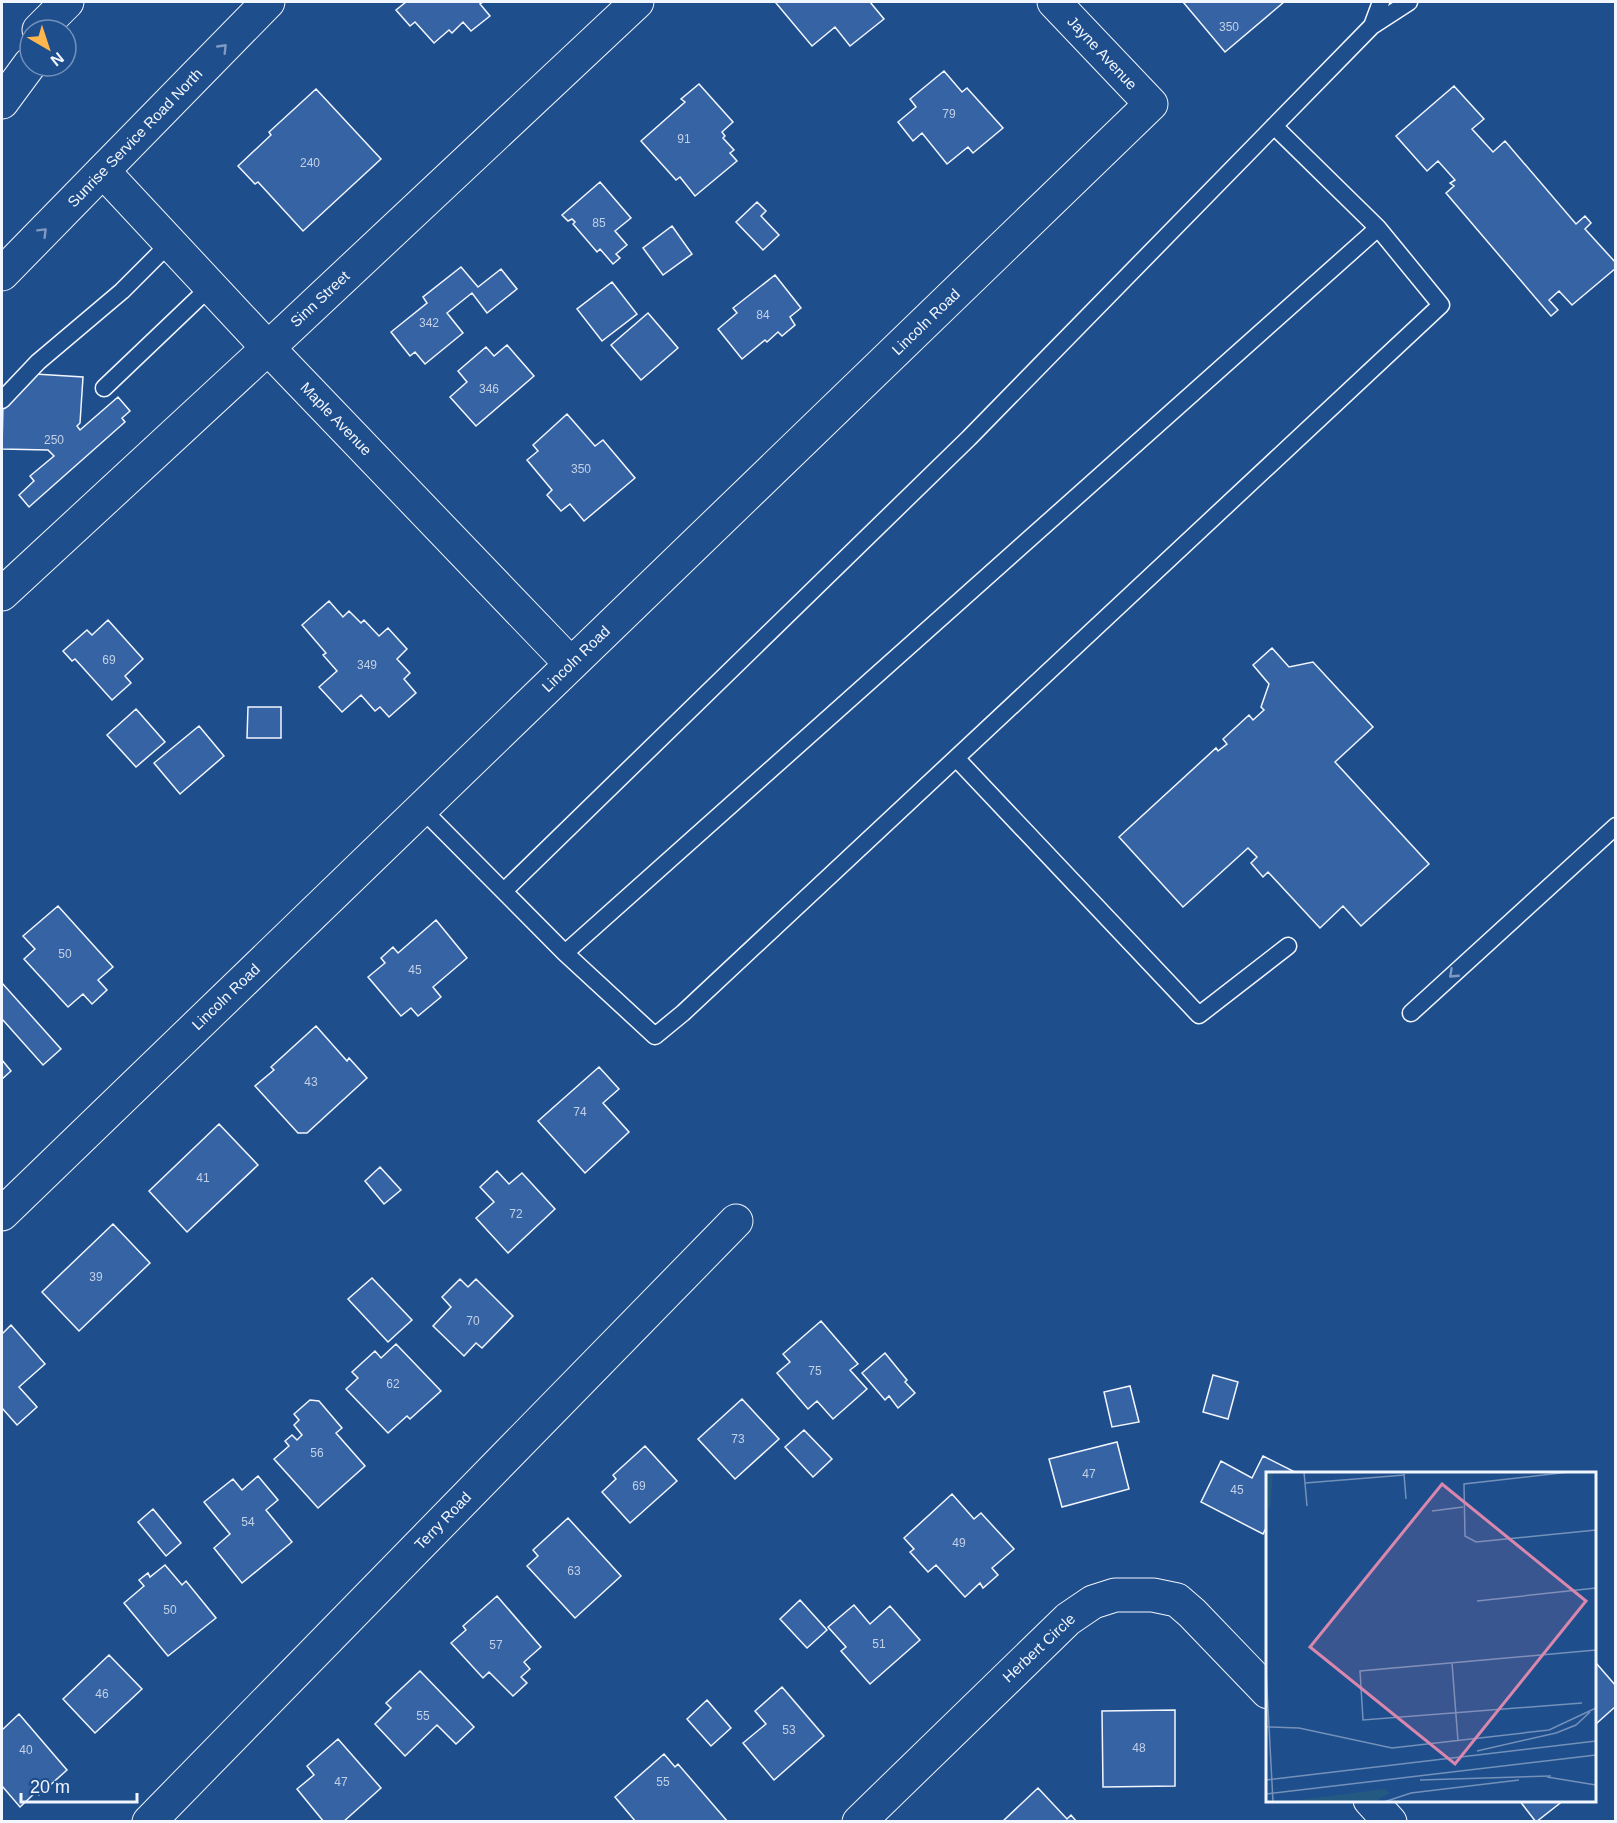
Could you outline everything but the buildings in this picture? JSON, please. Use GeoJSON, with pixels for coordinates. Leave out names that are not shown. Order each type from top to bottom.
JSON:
{"type":"FeatureCollection","features":[{"type":"Feature","properties":{"kind":"main road"},"geometry":{"type":"LineString","coordinates":[[51,18],[67,2]]}},
{"type":"Feature","properties":{"kind":"main road"},"geometry":{"type":"LineString","coordinates":[[65,18],[77,2]]}},
{"type":"Feature","properties":{"kind":"main road","name":"Sunrise Service Road North"},"geometry":{"type":"LineString","coordinates":[[2,274],[268,2]]}},
{"type":"Feature","properties":{"kind":"main road","name":"Sinn Street"},"geometry":{"type":"LineString","coordinates":[[2,594],[637,2]]}},
{"type":"Feature","properties":{"kind":"main road","name":"Jayne Avenue"},"geometry":{"type":"LineString","coordinates":[[1054,2],[1151,104]]}},
{"type":"Feature","properties":{"kind":"main road"},"geometry":{"type":"LineString","coordinates":[[2,69],[18,52]]}},
{"type":"Feature","properties":{"kind":"main road"},"geometry":{"type":"LineString","coordinates":[[2,102],[20,78]]}},
{"type":"Feature","properties":{"kind":"main road","name":"Lincoln Road"},"geometry":{"type":"LineString","coordinates":[[2,1214],[1151,104]]}},
{"type":"Feature","properties":{"kind":"main road","name":"Maple Avenue"},"geometry":{"type":"LineString","coordinates":[[103,171],[268,348],[571,664]]}},
{"type":"Feature","properties":{"kind":"main road","name":"Terry Road"},"geometry":{"type":"LineString","coordinates":[[149,1821],[736,1221]]}},
{"type":"Feature","properties":{"kind":"main road","name":"Herbert Circle"},"geometry":{"type":"LineString","coordinates":[[859,1821],[1068,1619],[1093,1602],[1114,1595],[1153,1594],[1177,1600],[1266,1690]]}},
{"type":"Feature","properties":{"kind":"main road"},"geometry":{"type":"LineString","coordinates":[[1372,1802],[1390,1821]]}},
{"type":"Feature","properties":{"kind":"lane"},"geometry":{"type":"LineString","coordinates":[[1372,26],[1381,2]]}},
{"type":"Feature","properties":{"kind":"lane"},"geometry":{"type":"LineString","coordinates":[[504,891],[969,438],[1372,26],[1409,2]]}},
{"type":"Feature","properties":{"kind":"lane"},"geometry":{"type":"LineString","coordinates":[[421,808],[565,953],[655,1036],[683,1013],[1441,305],[1378,228],[1274,126]]}},
{"type":"Feature","properties":{"kind":"lane"},"geometry":{"type":"LineString","coordinates":[[565,953],[1378,228]]}},
{"type":"Feature","properties":{"kind":"lane"},"geometry":{"type":"LineString","coordinates":[[2,400],[38,362],[122,291],[171,242]]}},
{"type":"Feature","properties":{"kind":"lane"},"geometry":{"type":"LineString","coordinates":[[104,388],[211,285]]}},
{"type":"Feature","properties":{"kind":"lane"},"geometry":{"type":"LineString","coordinates":[[956,758],[1199,1015],[1288,946]]}},
{"type":"Feature","properties":{"kind":"lane"},"geometry":{"type":"LineString","coordinates":[[1411,1013],[1616,826]]}}]}
